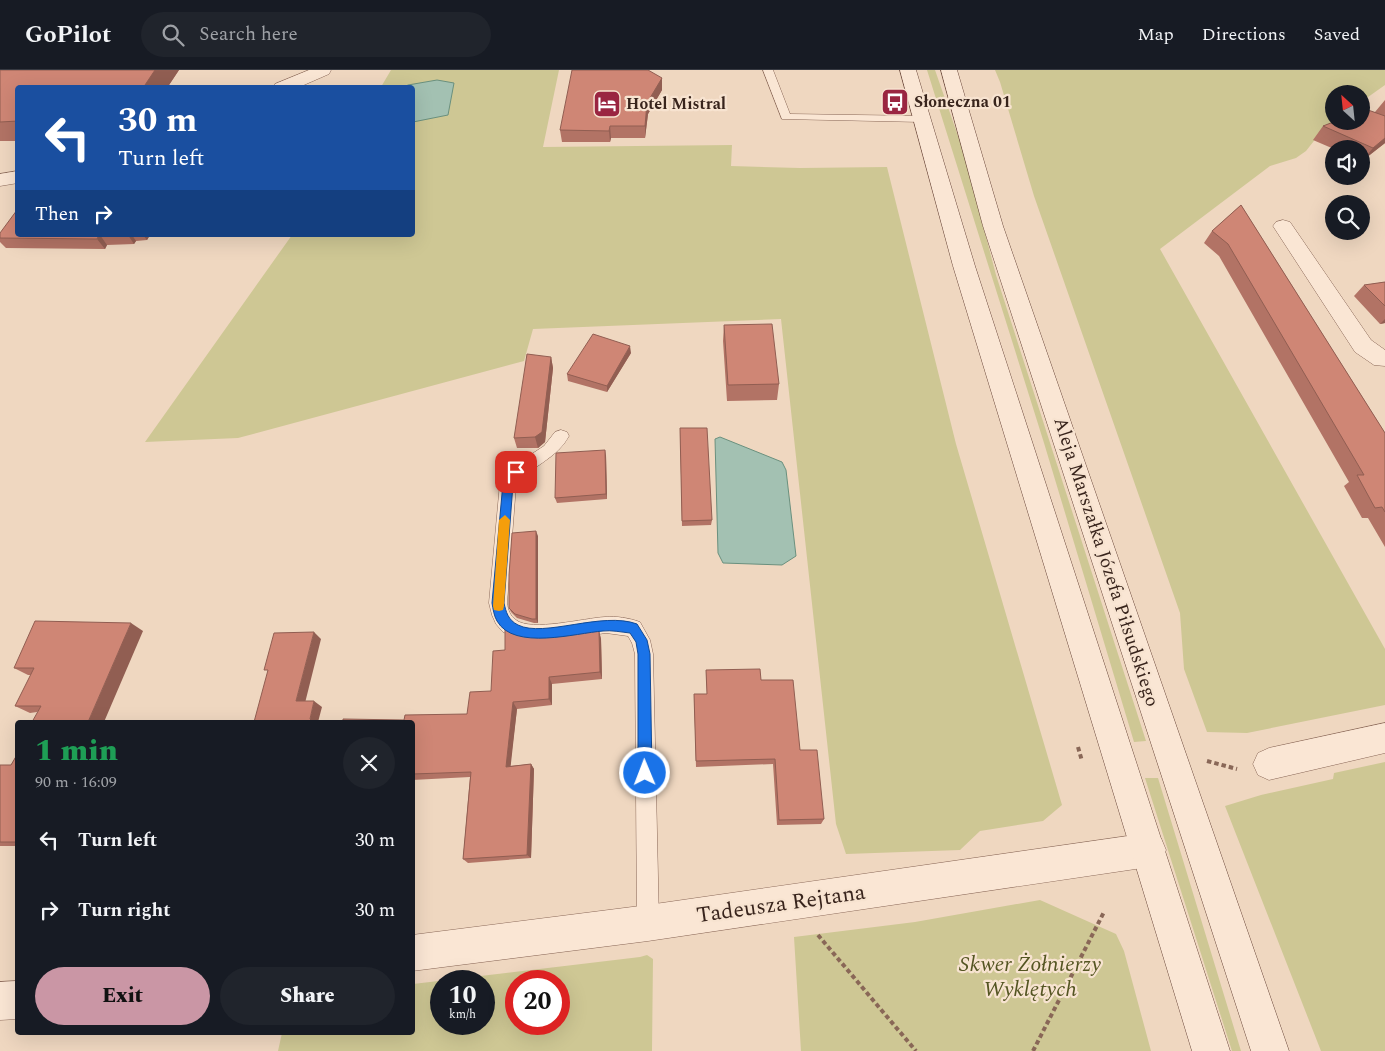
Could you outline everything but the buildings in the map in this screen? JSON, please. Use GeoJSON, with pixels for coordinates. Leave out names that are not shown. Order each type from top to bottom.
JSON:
{"type":"FeatureCollection","features":[{"type":"Feature","properties":{"kind":"main road"},"geometry":{"type":"LineString","coordinates":[[288,85],[323,70]]}},
{"type":"Feature","properties":{"kind":"main road"},"geometry":{"type":"LineString","coordinates":[[908,70],[964,266],[1211,1051]]}},
{"type":"Feature","properties":{"kind":"main road","name":"Aleja Marszałka Józefa Piłsudskiego"},"geometry":{"type":"LineString","coordinates":[[949,70],[994,226],[1270,1051]]}},
{"type":"Feature","properties":{"kind":"main road"},"geometry":{"type":"LineString","coordinates":[[0,180],[15,178]]}},
{"type":"Feature","properties":{"kind":"main road"},"geometry":{"type":"LineString","coordinates":[[1283,226],[1363,346],[1384,363]]}},
{"type":"Feature","properties":{"kind":"main road"},"geometry":{"type":"LineString","coordinates":[[1268,764],[1385,738]]}},
{"type":"Feature","properties":{"kind":"main road","name":"Tadeusza Rejtana"},"geometry":{"type":"LineString","coordinates":[[415,953],[648,922],[1149,850]]}},
{"type":"Feature","properties":{"kind":"main road"},"geometry":{"type":"LineString","coordinates":[[0,1001],[15,1000]]}},
{"type":"Feature","properties":{"kind":"lane"},"geometry":{"type":"LineString","coordinates":[[768,70],[786,117],[922,120]]}},
{"type":"Feature","properties":{"kind":"lane"},"geometry":{"type":"LineString","coordinates":[[561,436],[554,447],[516,472],[508,483],[498,603],[502,619],[516,630],[538,634],[605,625],[623,626],[633,628],[641,640],[644,654],[648,922]]}},
{"type":"Feature","properties":{"kind":"path"},"geometry":{"type":"LineString","coordinates":[[1033,1051],[1104,912]]}},
{"type":"Feature","properties":{"kind":"path"},"geometry":{"type":"LineString","coordinates":[[811,927],[916,1051]]}},
{"type":"Feature","properties":{"kind":"green space"},"geometry":{"type":"Polygon","coordinates":[[[391,70],[559,70],[543,147],[732,145],[731,166],[800,168],[887,167],[956,444],[1062,805],[1043,821],[980,831],[960,850],[846,854],[836,824],[781,319],[533,329],[524,361],[238,438],[145,442],[291,237],[415,237],[415,85],[382,85],[391,70]]]}},
{"type":"Feature","properties":{"kind":"green space"},"geometry":{"type":"Polygon","coordinates":[[[927,70],[935,70],[965,156],[996,275],[1146,741],[1134,742],[1044,443],[927,70]]]}},
{"type":"Feature","properties":{"kind":"green space"},"geometry":{"type":"Polygon","coordinates":[[[995,70],[1385,70],[1385,85],[1370,96],[1370,85],[1325,85],[1325,130],[1306,151],[1296,158],[1270,166],[1160,249],[1385,649],[1385,705],[1247,733],[1207,732],[1184,669],[1180,613],[1034,196],[995,70]]]}},
{"type":"Feature","properties":{"kind":"green space"},"geometry":{"type":"Polygon","coordinates":[[[1385,762],[1385,1051],[1321,1051],[1225,806],[1261,795],[1333,779],[1334,773],[1385,762]]]}},
{"type":"Feature","properties":{"kind":"green space"},"geometry":{"type":"Polygon","coordinates":[[[1145,778],[1158,778],[1241,1051],[1232,1051],[1145,778]]]}},
{"type":"Feature","properties":{"kind":"green space","name":"Skwer Żołnierzy Wyklętych"},"geometry":{"type":"Polygon","coordinates":[[[1040,900],[1116,934],[1124,951],[1151,1051],[801,1051],[794,937],[915,922],[1040,900]]]}},
{"type":"Feature","properties":{"kind":"green space"},"geometry":{"type":"Polygon","coordinates":[[[647,955],[653,959],[652,1051],[278,1051],[282,1035],[415,1035],[415,984],[430,982],[430,1035],[495,1035],[495,974],[505,973],[505,1035],[570,1035],[570,970],[531,970],[647,955]]]}},
{"type":"Feature","properties":{"kind":"shaded area"},"geometry":{"type":"Polygon","coordinates":[[[437,80],[454,83],[448,115],[415,122],[415,85],[408,85],[437,80]]]}},
{"type":"Feature","properties":{"kind":"shaded area"},"geometry":{"type":"Polygon","coordinates":[[[720,437],[782,462],[786,470],[796,556],[782,565],[723,563],[718,553],[715,439],[720,437]]]}},
{"type":"Feature","properties":{"kind":"slow traffic"},"geometry":{"type":"LineString","coordinates":[[499,606],[505,520]]}},
{"type":"Feature","properties":{"kind":"place","name":"Słoneczna 01"},"geometry":{"type":"Point","coordinates":[895,102]}},
{"type":"Feature","properties":{"kind":"place","name":"Hotel Mistral"},"geometry":{"type":"Point","coordinates":[607,104]}},
{"type":"Feature","properties":{"kind":"route"},"geometry":{"type":"LineString","coordinates":[[516,472],[508,483],[498,603],[502,619],[516,630],[538,634],[605,625],[633,628],[641,640],[644,654],[645,773]]}}]}
